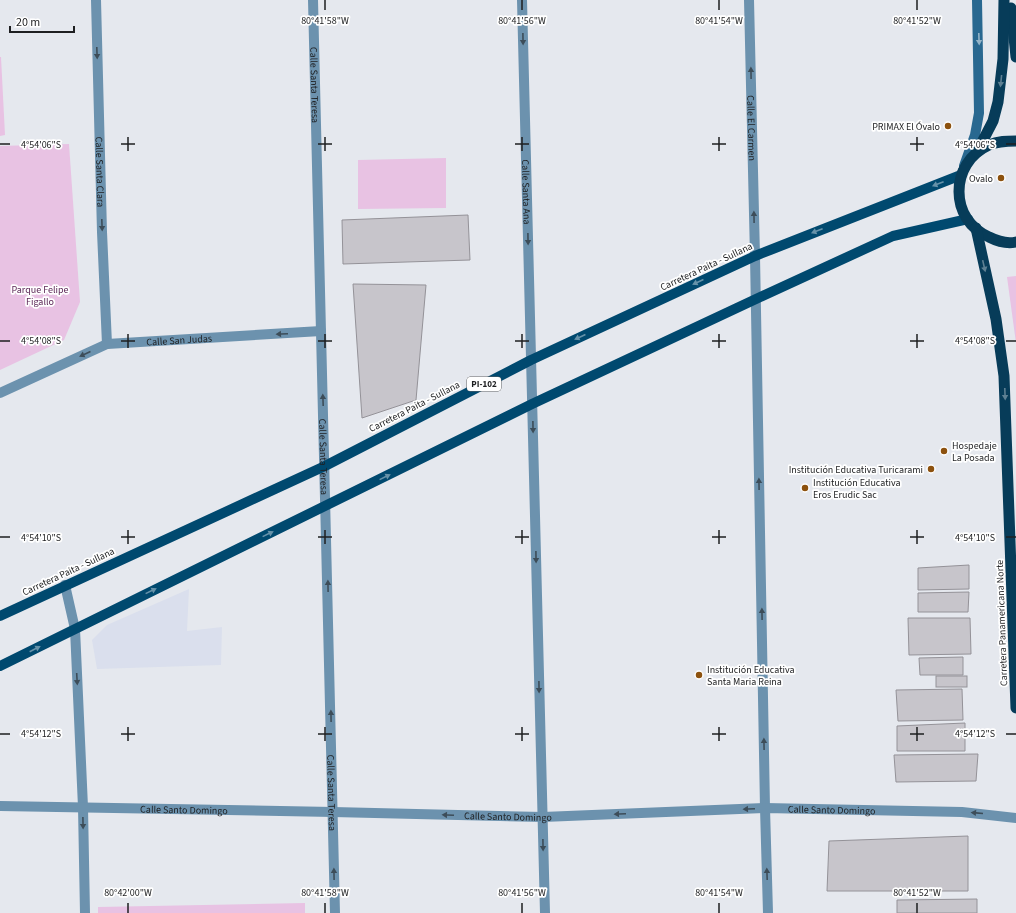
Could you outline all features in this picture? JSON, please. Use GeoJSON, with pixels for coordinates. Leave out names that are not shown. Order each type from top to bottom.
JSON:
{"type":"FeatureCollection","features":[{"type":"Feature","properties":{"kind":"highway"},"geometry":{"type":"LineString","coordinates":[[1004,0],[1003,59],[998,102],[993,121],[977,152],[968,162],[961,175],[959,200],[963,213],[982,234],[997,240],[1016,242]]}},
{"type":"Feature","properties":{"kind":"highway"},"geometry":{"type":"LineString","coordinates":[[1011,0],[1016,57]]}},
{"type":"Feature","properties":{"kind":"highway"},"geometry":{"type":"LineString","coordinates":[[977,152],[989,145],[1002,141],[1016,141]]}},
{"type":"Feature","properties":{"kind":"highway","name":"Carretera Panamericana Norte"},"geometry":{"type":"LineString","coordinates":[[976,228],[996,319],[1004,376],[1016,708]]}},
{"type":"Feature","properties":{"kind":"main road"},"geometry":{"type":"LineString","coordinates":[[961,175],[975,135],[979,113],[978,0]]}},
{"type":"Feature","properties":{"kind":"main road"},"geometry":{"type":"LineString","coordinates":[[1002,141],[1016,135]]}},
{"type":"Feature","properties":{"kind":"main road","name":"Carretera Paita - Sullana"},"geometry":{"type":"LineString","coordinates":[[0,616],[324,466],[531,360],[755,256],[961,175]]}},
{"type":"Feature","properties":{"kind":"main road"},"geometry":{"type":"LineString","coordinates":[[0,666],[532,404],[756,299],[893,236],[968,219]]}},
{"type":"Feature","properties":{"kind":"street","name":"Calle Santa Clara"},"geometry":{"type":"LineString","coordinates":[[96,0],[102,232],[107,344]]}},
{"type":"Feature","properties":{"kind":"street","name":"Calle Santa Teresa"},"geometry":{"type":"LineString","coordinates":[[313,0],[335,913]]}},
{"type":"Feature","properties":{"kind":"street","name":"Calle Santa Ana"},"geometry":{"type":"LineString","coordinates":[[522,0],[545,913]]}},
{"type":"Feature","properties":{"kind":"street","name":"Calle El Carmen"},"geometry":{"type":"LineString","coordinates":[[749,0],[768,913]]}},
{"type":"Feature","properties":{"kind":"street","name":"Calle San Judas"},"geometry":{"type":"LineString","coordinates":[[0,393],[107,344],[321,331]]}},
{"type":"Feature","properties":{"kind":"street"},"geometry":{"type":"LineString","coordinates":[[65,585],[75,629],[83,807],[85,913]]}},
{"type":"Feature","properties":{"kind":"street","name":"Calle Santo Domingo"},"geometry":{"type":"LineString","coordinates":[[0,806],[543,817],[765,808],[962,812],[1016,818]]}},
{"type":"Feature","properties":{"kind":"shaded area"},"geometry":{"type":"Polygon","coordinates":[[[189,589],[187,631],[222,627],[221,665],[97,669],[92,640],[107,625],[189,589]]]}},
{"type":"Feature","properties":{"kind":"green space"},"geometry":{"type":"Polygon","coordinates":[[[0,57],[5,135],[0,136],[0,57]]]}},
{"type":"Feature","properties":{"kind":"green space","name":"Parque Felipe Figallo"},"geometry":{"type":"Polygon","coordinates":[[[69,144],[80,302],[64,340],[0,370],[0,146],[69,144]]]}},
{"type":"Feature","properties":{"kind":"green space"},"geometry":{"type":"Polygon","coordinates":[[[446,158],[446,208],[358,209],[358,160],[446,158]]]}},
{"type":"Feature","properties":{"kind":"green space"},"geometry":{"type":"Polygon","coordinates":[[[1016,276],[1016,343],[1007,277],[1016,276]]]}},
{"type":"Feature","properties":{"kind":"green space"},"geometry":{"type":"Polygon","coordinates":[[[305,903],[305,913],[98,913],[98,907],[305,903]]]}},
{"type":"Feature","properties":{"kind":"building"},"geometry":{"type":"Polygon","coordinates":[[[468,215],[470,260],[343,264],[342,220],[468,215]]]}},
{"type":"Feature","properties":{"kind":"building"},"geometry":{"type":"Polygon","coordinates":[[[353,284],[426,285],[416,400],[362,418],[353,284]]]}},
{"type":"Feature","properties":{"kind":"building"},"geometry":{"type":"Polygon","coordinates":[[[969,565],[969,589],[918,590],[918,568],[969,565]]]}},
{"type":"Feature","properties":{"kind":"building"},"geometry":{"type":"Polygon","coordinates":[[[969,592],[968,612],[918,612],[918,593],[969,592]]]}},
{"type":"Feature","properties":{"kind":"building"},"geometry":{"type":"Polygon","coordinates":[[[908,618],[970,618],[971,654],[909,655],[908,618]]]}},
{"type":"Feature","properties":{"kind":"building"},"geometry":{"type":"Polygon","coordinates":[[[963,657],[963,675],[920,675],[919,658],[963,657]]]}},
{"type":"Feature","properties":{"kind":"building"},"geometry":{"type":"Polygon","coordinates":[[[936,676],[967,676],[967,687],[936,687],[936,676]]]}},
{"type":"Feature","properties":{"kind":"building"},"geometry":{"type":"Polygon","coordinates":[[[962,689],[963,720],[898,721],[896,690],[962,689]]]}},
{"type":"Feature","properties":{"kind":"building"},"geometry":{"type":"Polygon","coordinates":[[[965,723],[965,751],[897,751],[897,726],[965,723]]]}},
{"type":"Feature","properties":{"kind":"building"},"geometry":{"type":"Polygon","coordinates":[[[978,754],[976,781],[896,782],[894,755],[978,754]]]}},
{"type":"Feature","properties":{"kind":"building"},"geometry":{"type":"Polygon","coordinates":[[[968,836],[968,891],[827,891],[829,841],[968,836]]]}},
{"type":"Feature","properties":{"kind":"building"},"geometry":{"type":"Polygon","coordinates":[[[977,899],[977,913],[897,913],[897,900],[977,899]]]}},
{"type":"Feature","properties":{"kind":"place","name":"PRIMAX El Óvalo"},"geometry":{"type":"Point","coordinates":[948,126]}},
{"type":"Feature","properties":{"kind":"place","name":"Ovalo"},"geometry":{"type":"Point","coordinates":[1001,178]}},
{"type":"Feature","properties":{"kind":"place","name":"Hospedaje La Posada"},"geometry":{"type":"Point","coordinates":[944,451]}},
{"type":"Feature","properties":{"kind":"place","name":"Institución Educativa Turicarami"},"geometry":{"type":"Point","coordinates":[931,469]}},
{"type":"Feature","properties":{"kind":"place","name":"Institución Educativa Eros Erudic Sac"},"geometry":{"type":"Point","coordinates":[805,488]}},
{"type":"Feature","properties":{"kind":"place","name":"Institución Educativa Santa Maria Reina"},"geometry":{"type":"Point","coordinates":[699,675]}}]}
